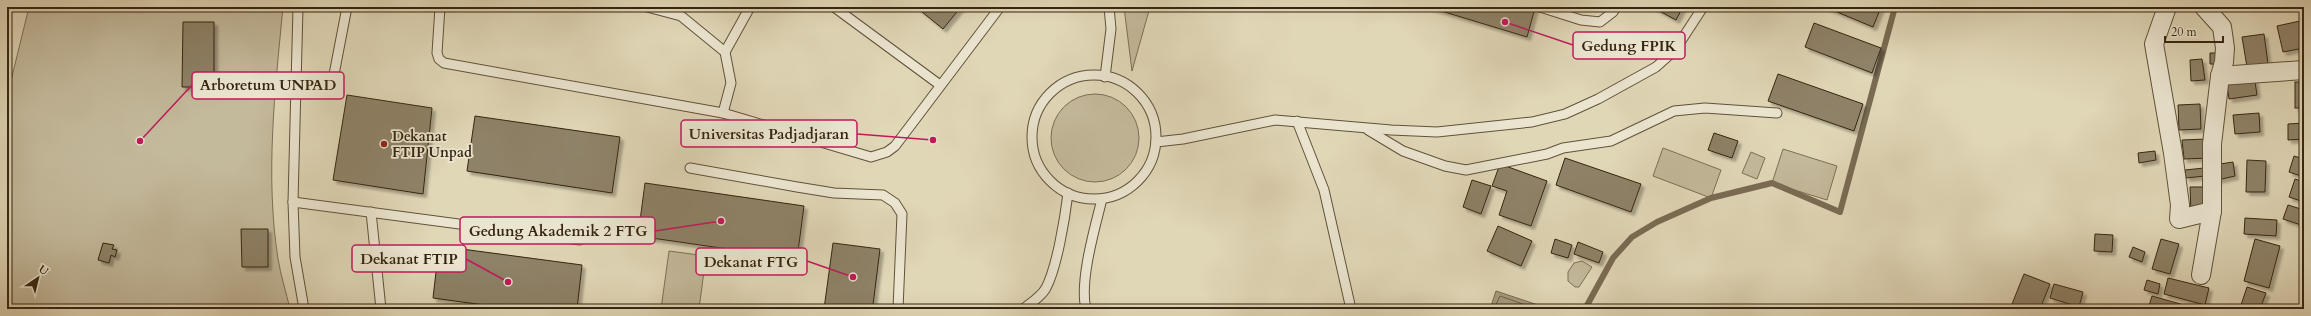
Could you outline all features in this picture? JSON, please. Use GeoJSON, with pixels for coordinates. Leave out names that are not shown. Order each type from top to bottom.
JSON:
{"type":"FeatureCollection","features":[{"type":"Feature","properties":{"kind":"street"},"geometry":{"type":"LineString","coordinates":[[2167,7],[2154,44],[2173,153],[2180,205],[2179,219],[2212,211]]}},
{"type":"Feature","properties":{"kind":"street"},"geometry":{"type":"LineString","coordinates":[[2200,275],[2212,211],[2212,144],[2225,48],[2222,27],[2204,7]]}},
{"type":"Feature","properties":{"kind":"street"},"geometry":{"type":"LineString","coordinates":[[2220,76],[2304,70]]}},
{"type":"Feature","properties":{"kind":"lane"},"geometry":{"type":"LineString","coordinates":[[298,7],[292,202],[295,257],[304,309]]}},
{"type":"Feature","properties":{"kind":"lane"},"geometry":{"type":"LineString","coordinates":[[332,90],[347,7]]}},
{"type":"Feature","properties":{"kind":"lane"},"geometry":{"type":"LineString","coordinates":[[440,7],[437,53],[439,59],[444,63],[723,113],[871,157],[886,152],[895,146],[1000,7]]}},
{"type":"Feature","properties":{"kind":"lane"},"geometry":{"type":"LineString","coordinates":[[647,7],[681,16],[725,52]]}},
{"type":"Feature","properties":{"kind":"lane"},"geometry":{"type":"LineString","coordinates":[[723,113],[731,84],[725,52],[750,7]]}},
{"type":"Feature","properties":{"kind":"lane"},"geometry":{"type":"LineString","coordinates":[[834,7],[940,85]]}},
{"type":"Feature","properties":{"kind":"lane"},"geometry":{"type":"LineString","coordinates":[[1105,77],[1110,29],[1109,7]]}},
{"type":"Feature","properties":{"kind":"lane"},"geometry":{"type":"LineString","coordinates":[[1540,7],[1581,20],[1600,22],[1613,12],[1616,7]]}},
{"type":"Feature","properties":{"kind":"lane"},"geometry":{"type":"LineString","coordinates":[[1156,142],[1183,139],[1275,120],[1366,128],[1437,132],[1532,122],[1565,114],[1598,99],[1656,67],[1675,50],[1703,7]]}},
{"type":"Feature","properties":{"kind":"lane"},"geometry":{"type":"LineString","coordinates":[[1087,76],[1105,77],[1126,84],[1137,92],[1146,103],[1153,116],[1156,142],[1150,165],[1133,186],[1117,195],[1102,199],[1090,199],[1068,193],[1046,176],[1038,163],[1033,145],[1035,120],[1040,106],[1051,93],[1063,84],[1087,76]]}},
{"type":"Feature","properties":{"kind":"lane"},"geometry":{"type":"LineString","coordinates":[[1366,128],[1403,151],[1446,166],[1466,170],[1548,154],[1563,148],[1612,141],[1674,110],[1705,108],[1777,113]]}},
{"type":"Feature","properties":{"kind":"lane"},"geometry":{"type":"LineString","coordinates":[[1297,121],[1324,190],[1351,309]]}},
{"type":"Feature","properties":{"kind":"lane"},"geometry":{"type":"LineString","coordinates":[[690,168],[805,188],[883,196],[895,203],[902,214],[898,309]]}},
{"type":"Feature","properties":{"kind":"lane"},"geometry":{"type":"LineString","coordinates":[[1023,309],[1039,297],[1046,288],[1064,220],[1068,193]]}},
{"type":"Feature","properties":{"kind":"lane"},"geometry":{"type":"LineString","coordinates":[[1086,309],[1085,293],[1088,264],[1102,199]]}},
{"type":"Feature","properties":{"kind":"lane"},"geometry":{"type":"LineString","coordinates":[[292,202],[580,240]]}},
{"type":"Feature","properties":{"kind":"lane"},"geometry":{"type":"LineString","coordinates":[[371,212],[381,309]]}},
{"type":"Feature","properties":{"kind":"shaded area"},"geometry":{"type":"Polygon","coordinates":[[[29,7],[283,7],[274,101],[272,196],[278,259],[290,309],[7,309],[7,97],[29,7]]]}},
{"type":"Feature","properties":{"kind":"shaded area"},"geometry":{"type":"Polygon","coordinates":[[[1124,7],[1150,7],[1132,71],[1124,7]]]}},
{"type":"Feature","properties":{"kind":"shaded area"},"geometry":{"type":"Polygon","coordinates":[[[1095,94],[1112,97],[1126,107],[1136,121],[1139,138],[1136,155],[1126,169],[1112,179],[1095,182],[1078,179],[1064,169],[1054,155],[1051,138],[1054,121],[1064,107],[1078,97],[1095,94]]]}},
{"type":"Feature","properties":{"kind":"shaded area"},"geometry":{"type":"Polygon","coordinates":[[[1663,148],[1721,170],[1711,198],[1653,176],[1663,148]]]}},
{"type":"Feature","properties":{"kind":"shaded area"},"geometry":{"type":"Polygon","coordinates":[[[1783,149],[1837,166],[1827,200],[1772,183],[1783,149]]]}},
{"type":"Feature","properties":{"kind":"shaded area"},"geometry":{"type":"Polygon","coordinates":[[[1751,152],[1765,158],[1757,179],[1742,173],[1751,152]]]}},
{"type":"Feature","properties":{"kind":"shaded area"},"geometry":{"type":"Polygon","coordinates":[[[669,251],[706,256],[699,309],[661,309],[669,251]]]}},
{"type":"Feature","properties":{"kind":"shaded area"},"geometry":{"type":"Polygon","coordinates":[[[1582,261],[1592,267],[1579,287],[1575,287],[1568,281],[1568,272],[1574,263],[1582,261]]]}},
{"type":"Feature","properties":{"kind":"water"},"geometry":{"type":"Polygon","coordinates":[[[1496,291],[1550,309],[1490,309],[1496,291]]]}},
{"type":"Feature","properties":{"kind":"building"},"geometry":{"type":"Polygon","coordinates":[[[916,7],[961,7],[943,29],[916,7]]]}},
{"type":"Feature","properties":{"kind":"building"},"geometry":{"type":"Polygon","coordinates":[[[1428,7],[1532,7],[1535,8],[1527,37],[1428,7]]]}},
{"type":"Feature","properties":{"kind":"building"},"geometry":{"type":"Polygon","coordinates":[[[1652,7],[1683,7],[1676,20],[1652,7]]]}},
{"type":"Feature","properties":{"kind":"building"},"geometry":{"type":"Polygon","coordinates":[[[1825,7],[1881,7],[1873,27],[1825,7]]]}},
{"type":"Feature","properties":{"kind":"building"},"geometry":{"type":"Polygon","coordinates":[[[2300,21],[2304,48],[2283,52],[2277,26],[2300,21]]]}},
{"type":"Feature","properties":{"kind":"building"},"geometry":{"type":"Polygon","coordinates":[[[183,22],[214,22],[214,87],[182,87],[183,22]]]}},
{"type":"Feature","properties":{"kind":"building"},"geometry":{"type":"Polygon","coordinates":[[[1814,23],[1881,48],[1872,73],[1805,47],[1814,23]]]}},
{"type":"Feature","properties":{"kind":"building"},"geometry":{"type":"Polygon","coordinates":[[[2264,34],[2268,64],[2247,67],[2242,37],[2264,34]]]}},
{"type":"Feature","properties":{"kind":"building"},"geometry":{"type":"Polygon","coordinates":[[[2210,53],[2221,53],[2222,64],[2210,64],[2210,53]]]}},
{"type":"Feature","properties":{"kind":"building"},"geometry":{"type":"Polygon","coordinates":[[[2202,59],[2205,80],[2191,81],[2190,60],[2202,59]]]}},
{"type":"Feature","properties":{"kind":"building"},"geometry":{"type":"Polygon","coordinates":[[[1778,74],[1863,104],[1854,131],[1768,101],[1778,74]]]}},
{"type":"Feature","properties":{"kind":"building"},"geometry":{"type":"Polygon","coordinates":[[[2254,75],[2257,95],[2229,99],[2226,79],[2254,75]]]}},
{"type":"Feature","properties":{"kind":"building"},"geometry":{"type":"Polygon","coordinates":[[[2295,82],[2304,82],[2304,108],[2295,108],[2295,82]]]}},
{"type":"Feature","properties":{"kind":"building","name":"Dekanat FTIP Unpad"},"geometry":{"type":"Polygon","coordinates":[[[347,95],[432,108],[423,194],[333,180],[347,95]]]}},
{"type":"Feature","properties":{"kind":"building"},"geometry":{"type":"Polygon","coordinates":[[[2200,104],[2201,129],[2179,130],[2178,105],[2200,104]]]}},
{"type":"Feature","properties":{"kind":"building"},"geometry":{"type":"Polygon","coordinates":[[[2259,113],[2260,132],[2235,134],[2233,115],[2259,113]]]}},
{"type":"Feature","properties":{"kind":"building"},"geometry":{"type":"Polygon","coordinates":[[[475,116],[620,137],[612,193],[467,171],[475,116]]]}},
{"type":"Feature","properties":{"kind":"building"},"geometry":{"type":"Polygon","coordinates":[[[2304,123],[2304,139],[2288,140],[2288,124],[2304,123]]]}},
{"type":"Feature","properties":{"kind":"building"},"geometry":{"type":"Polygon","coordinates":[[[1714,133],[1738,141],[1732,158],[1708,150],[1714,133]]]}},
{"type":"Feature","properties":{"kind":"building"},"geometry":{"type":"Polygon","coordinates":[[[2206,139],[2207,158],[2184,159],[2182,140],[2206,139]]]}},
{"type":"Feature","properties":{"kind":"building"},"geometry":{"type":"Polygon","coordinates":[[[2155,151],[2156,160],[2139,163],[2138,153],[2155,151]]]}},
{"type":"Feature","properties":{"kind":"building"},"geometry":{"type":"Polygon","coordinates":[[[2294,156],[2304,159],[2304,177],[2289,172],[2294,156]]]}},
{"type":"Feature","properties":{"kind":"building"},"geometry":{"type":"Polygon","coordinates":[[[1565,158],[1641,184],[1631,212],[1556,185],[1565,158]]]}},
{"type":"Feature","properties":{"kind":"building"},"geometry":{"type":"Polygon","coordinates":[[[2247,160],[2266,161],[2265,192],[2246,192],[2247,160]]]}},
{"type":"Feature","properties":{"kind":"building"},"geometry":{"type":"Polygon","coordinates":[[[2233,162],[2235,176],[2217,180],[2214,165],[2233,162]]]}},
{"type":"Feature","properties":{"kind":"building"},"geometry":{"type":"Polygon","coordinates":[[[1500,164],[1547,181],[1531,226],[1499,215],[1507,191],[1492,186],[1500,164]]]}},
{"type":"Feature","properties":{"kind":"building"},"geometry":{"type":"Polygon","coordinates":[[[2204,168],[2205,176],[2186,178],[2185,170],[2204,168]]]}},
{"type":"Feature","properties":{"kind":"building"},"geometry":{"type":"Polygon","coordinates":[[[2295,179],[2304,182],[2304,202],[2289,197],[2295,179]]]}},
{"type":"Feature","properties":{"kind":"building"},"geometry":{"type":"Polygon","coordinates":[[[1472,180],[1491,186],[1481,214],[1463,207],[1472,180]]]}},
{"type":"Feature","properties":{"kind":"building"},"geometry":{"type":"Polygon","coordinates":[[[645,183],[804,206],[797,259],[638,236],[645,183]]]}},
{"type":"Feature","properties":{"kind":"building"},"geometry":{"type":"Polygon","coordinates":[[[2190,187],[2210,187],[2210,211],[2191,212],[2190,187]]]}},
{"type":"Feature","properties":{"kind":"building"},"geometry":{"type":"Polygon","coordinates":[[[2288,205],[2304,210],[2304,226],[2283,219],[2288,205]]]}},
{"type":"Feature","properties":{"kind":"building"},"geometry":{"type":"Polygon","coordinates":[[[2245,218],[2277,220],[2276,236],[2244,234],[2245,218]]]}},
{"type":"Feature","properties":{"kind":"building"},"geometry":{"type":"Polygon","coordinates":[[[1498,226],[1532,241],[1521,266],[1487,251],[1498,226]]]}},
{"type":"Feature","properties":{"kind":"building"},"geometry":{"type":"Polygon","coordinates":[[[241,229],[268,229],[268,267],[242,267],[241,229]]]}},
{"type":"Feature","properties":{"kind":"building"},"geometry":{"type":"Polygon","coordinates":[[[2095,234],[2113,235],[2112,252],[2094,251],[2095,234]]]}},
{"type":"Feature","properties":{"kind":"building"},"geometry":{"type":"Polygon","coordinates":[[[1555,239],[1572,245],[1568,258],[1551,253],[1555,239]]]}},
{"type":"Feature","properties":{"kind":"building"},"geometry":{"type":"Polygon","coordinates":[[[2161,239],[2179,244],[2170,274],[2152,269],[2161,239]]]}},
{"type":"Feature","properties":{"kind":"building"},"geometry":{"type":"Polygon","coordinates":[[[2255,239],[2280,246],[2269,288],[2244,281],[2255,239]]]}},
{"type":"Feature","properties":{"kind":"building"},"geometry":{"type":"Polygon","coordinates":[[[1578,242],[1603,252],[1599,263],[1574,254],[1578,242]]]}},
{"type":"Feature","properties":{"kind":"building"},"geometry":{"type":"Polygon","coordinates":[[[103,243],[114,245],[112,249],[117,250],[115,257],[111,255],[109,263],[98,260],[103,243]]]}},
{"type":"Feature","properties":{"kind":"building"},"geometry":{"type":"Polygon","coordinates":[[[833,243],[880,249],[873,305],[893,309],[824,309],[833,243]]]}},
{"type":"Feature","properties":{"kind":"building"},"geometry":{"type":"Polygon","coordinates":[[[439,246],[582,265],[577,309],[513,309],[433,298],[439,246]]]}},
{"type":"Feature","properties":{"kind":"building"},"geometry":{"type":"Polygon","coordinates":[[[2133,247],[2145,252],[2142,262],[2129,257],[2133,247]]]}},
{"type":"Feature","properties":{"kind":"building"},"geometry":{"type":"Polygon","coordinates":[[[2024,274],[2050,284],[2040,309],[2010,309],[2024,274]]]}},
{"type":"Feature","properties":{"kind":"building"},"geometry":{"type":"Polygon","coordinates":[[[2168,278],[2209,288],[2205,305],[2164,294],[2168,278]]]}},
{"type":"Feature","properties":{"kind":"building"},"geometry":{"type":"Polygon","coordinates":[[[2147,280],[2160,284],[2158,294],[2144,290],[2147,280]]]}},
{"type":"Feature","properties":{"kind":"building"},"geometry":{"type":"Polygon","coordinates":[[[2054,284],[2083,292],[2079,307],[2050,298],[2054,284]]]}},
{"type":"Feature","properties":{"kind":"building"},"geometry":{"type":"Polygon","coordinates":[[[2247,287],[2266,293],[2260,309],[2240,308],[2247,287]]]}},
{"type":"Feature","properties":{"kind":"building"},"geometry":{"type":"Polygon","coordinates":[[[2152,296],[2184,305],[2183,309],[2148,309],[2152,296]]]}},
{"type":"Feature","properties":{"kind":"waterway"},"geometry":{"type":"LineString","coordinates":[[1585,309],[1613,258],[1632,237],[1657,222],[1711,198],[1772,183],[1840,212],[1895,7]]}},
{"type":"Feature","properties":{"kind":"place","name":"Gedung FPIK"},"geometry":{"type":"Point","coordinates":[1505,22]}},
{"type":"Feature","properties":{"kind":"place","name":"Universitas Padjadjaran"},"geometry":{"type":"Point","coordinates":[933,140]}},
{"type":"Feature","properties":{"kind":"place","name":"Arboretum UNPAD"},"geometry":{"type":"Point","coordinates":[140,141]}},
{"type":"Feature","properties":{"kind":"place","name":"Dekanat FTIP Unpad"},"geometry":{"type":"Point","coordinates":[384,144]}},
{"type":"Feature","properties":{"kind":"place","name":"Gedung Akademik 2 FTG"},"geometry":{"type":"Point","coordinates":[721,221]}},
{"type":"Feature","properties":{"kind":"place","name":"Dekanat FTG"},"geometry":{"type":"Point","coordinates":[853,277]}},
{"type":"Feature","properties":{"kind":"place","name":"Dekanat FTIP"},"geometry":{"type":"Point","coordinates":[508,282]}}]}
